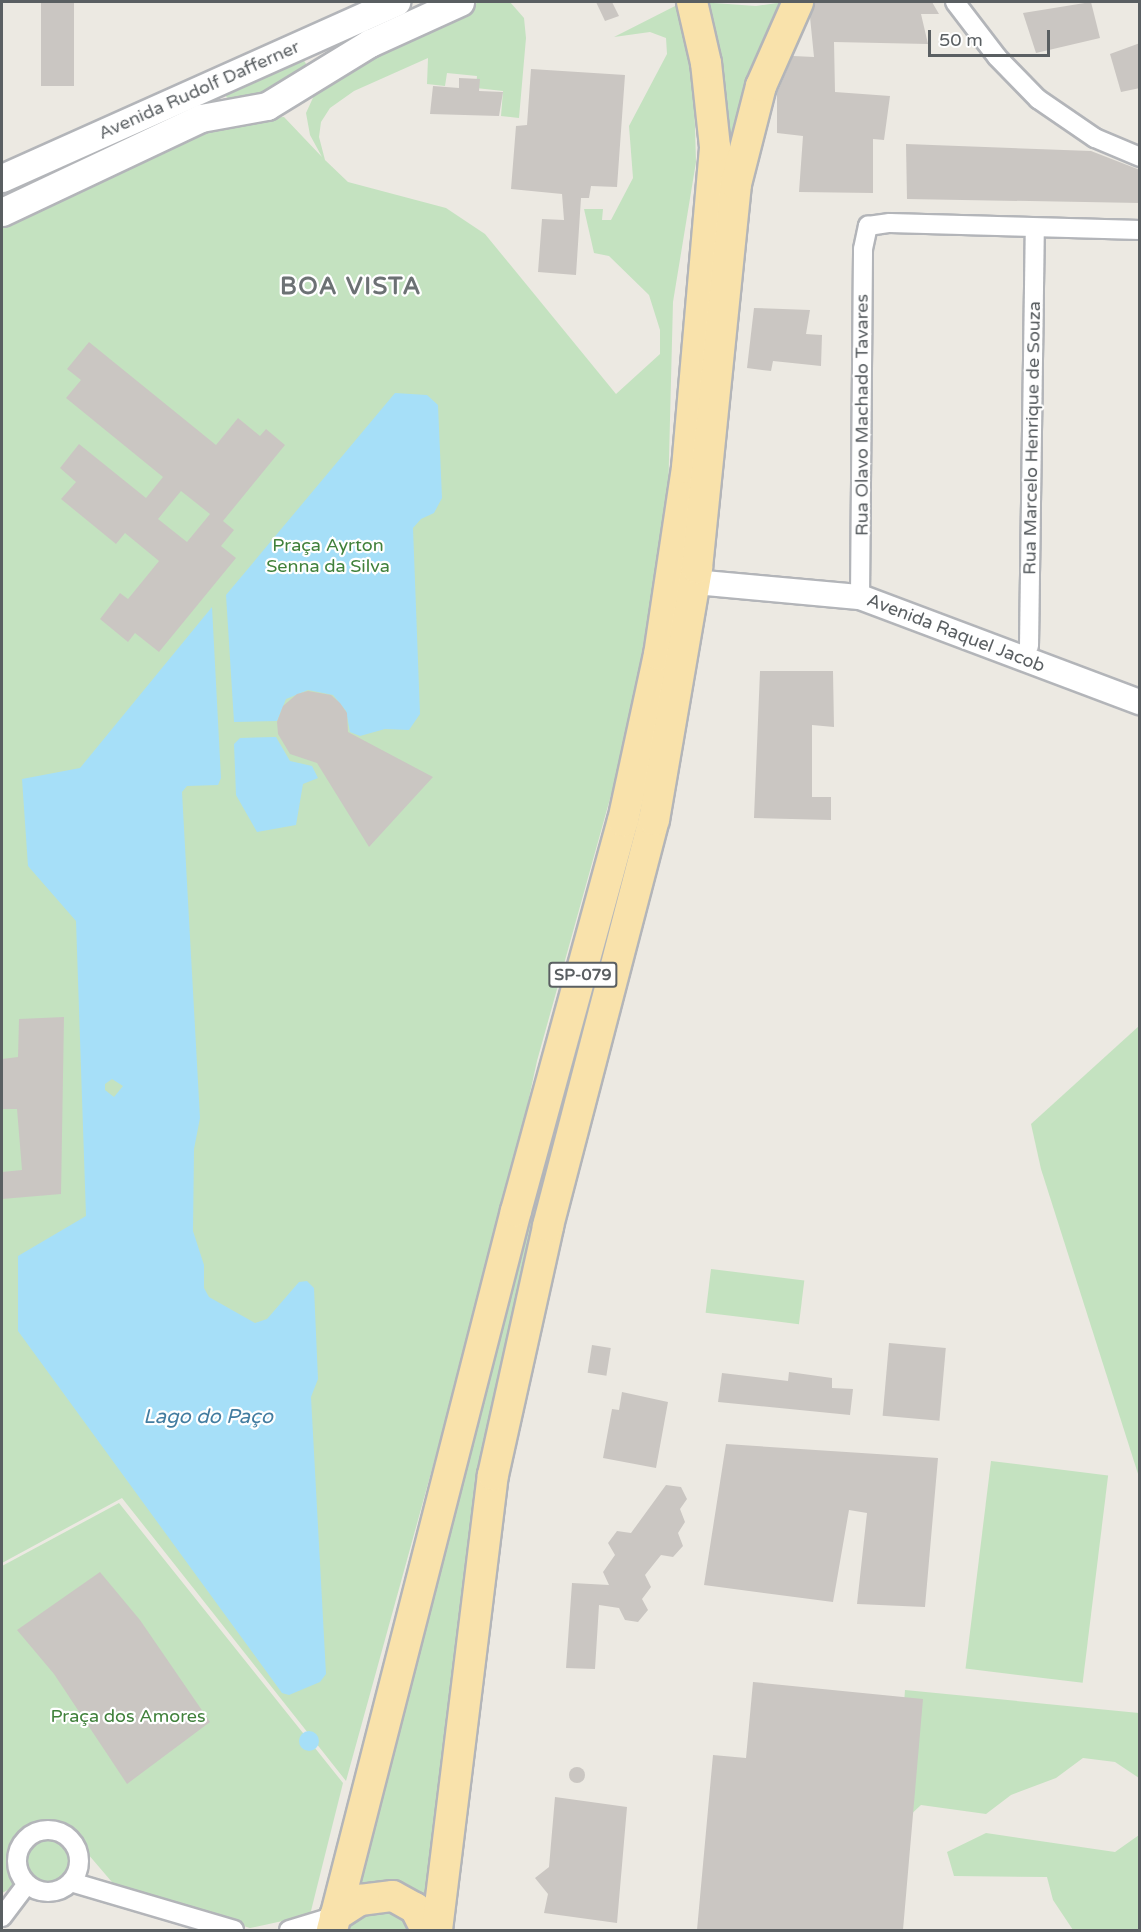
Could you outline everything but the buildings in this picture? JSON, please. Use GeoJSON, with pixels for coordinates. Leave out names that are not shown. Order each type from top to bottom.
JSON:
{"type":"FeatureCollection","features":[{"type":"Feature","properties":{"kind":"main road","name":"Avenida Rudolf Dafferner"},"geometry":{"type":"LineString","coordinates":[[2,178],[396,2]]}},
{"type":"Feature","properties":{"kind":"main road","name":"Avenida Rudolf Dafferner"},"geometry":{"type":"LineString","coordinates":[[2,212],[201,118],[267,106],[370,43],[460,2]]}},
{"type":"Feature","properties":{"kind":"main road","name":"SP-079"},"geometry":{"type":"LineString","coordinates":[[334,1923],[516,1211],[623,820],[659,655],[687,468],[716,147],[706,63],[692,2]]}},
{"type":"Feature","properties":{"kind":"main road","name":"SP-079"},"geometry":{"type":"LineString","coordinates":[[437,1930],[493,1475],[548,1226],[654,820],[696,575],[736,184],[761,86],[798,2]]}},
{"type":"Feature","properties":{"kind":"main road"},"geometry":{"type":"LineString","coordinates":[[303,43],[315,64],[308,82]]}},
{"type":"Feature","properties":{"kind":"main road"},"geometry":{"type":"LineString","coordinates":[[223,79],[215,93],[215,105],[220,110],[240,112]]}},
{"type":"Feature","properties":{"kind":"main road"},"geometry":{"type":"LineString","coordinates":[[334,1923],[360,1900],[393,1896],[415,1908],[426,1930]]}},
{"type":"Feature","properties":{"kind":"street"},"geometry":{"type":"LineString","coordinates":[[955,2],[997,57],[1038,99],[1095,138],[1140,157]]}},
{"type":"Feature","properties":{"kind":"street","name":"Rua Olavo Machado Tavares"},"geometry":{"type":"LineString","coordinates":[[860,589],[864,234],[868,226],[890,224],[1035,229]]}},
{"type":"Feature","properties":{"kind":"street"},"geometry":{"type":"LineString","coordinates":[[1035,229],[1140,230]]}},
{"type":"Feature","properties":{"kind":"street","name":"Rua Marcelo Henrique de Souza"},"geometry":{"type":"LineString","coordinates":[[1029,646],[1035,229]]}},
{"type":"Feature","properties":{"kind":"street","name":"Avenida Raquel Jacob"},"geometry":{"type":"LineString","coordinates":[[696,575],[860,589],[1029,646],[1140,688]]}},
{"type":"Feature","properties":{"kind":"street","name":"Avenida Raquel Jacob"},"geometry":{"type":"LineString","coordinates":[[860,589],[1140,702]]}},
{"type":"Feature","properties":{"kind":"street"},"geometry":{"type":"LineString","coordinates":[[47,1829],[67,1836],[79,1853],[77,1873],[71,1882],[45,1892],[27,1884],[17,1865],[21,1845],[37,1831],[47,1829]]}},
{"type":"Feature","properties":{"kind":"street"},"geometry":{"type":"LineString","coordinates":[[71,1882],[234,1930]]}},
{"type":"Feature","properties":{"kind":"street"},"geometry":{"type":"LineString","coordinates":[[2,1917],[27,1884]]}},
{"type":"Feature","properties":{"kind":"street"},"geometry":{"type":"LineString","coordinates":[[289,1930],[334,1923]]}},
{"type":"Feature","properties":{"kind":"green space","name":"Praça Ayrton Senna da Silva"},"geometry":{"type":"Polygon","coordinates":[[[479,2],[510,2],[524,18],[526,38],[519,118],[501,116],[503,91],[476,88],[477,76],[447,73],[445,86],[427,84],[428,58],[354,91],[330,108],[321,122],[319,137],[325,160],[348,182],[446,208],[485,234],[616,394],[660,354],[660,330],[649,295],[609,256],[594,253],[584,209],[603,209],[602,220],[611,220],[633,178],[629,126],[667,54],[666,38],[650,32],[614,37],[681,3],[693,57],[696,162],[673,302],[668,498],[628,734],[537,1061],[509,1190],[346,1781],[122,1498],[2,1563],[2,218],[237,119],[284,117],[322,157],[310,135],[306,113],[317,89],[333,75],[479,2]]]}},
{"type":"Feature","properties":{"kind":"green space"},"geometry":{"type":"Polygon","coordinates":[[[699,2],[756,6],[784,2],[774,37],[670,699],[531,1256],[434,1902],[350,1897],[569,1060],[708,314],[699,2]]]}},
{"type":"Feature","properties":{"kind":"green space"},"geometry":{"type":"Polygon","coordinates":[[[303,59],[308,67],[284,87],[235,103],[226,97],[229,91],[303,59]]]}},
{"type":"Feature","properties":{"kind":"green space"},"geometry":{"type":"Polygon","coordinates":[[[1139,1026],[1139,1477],[1041,1169],[1031,1124],[1139,1026]]]}},
{"type":"Feature","properties":{"kind":"green space"},"geometry":{"type":"Polygon","coordinates":[[[711,1269],[804,1280],[799,1324],[706,1313],[711,1269]]]}},
{"type":"Feature","properties":{"kind":"green space"},"geometry":{"type":"Polygon","coordinates":[[[991,1461],[1108,1475],[1083,1683],[966,1668],[991,1461]]]}},
{"type":"Feature","properties":{"kind":"green space","name":"Praça dos Amores"},"geometry":{"type":"Polygon","coordinates":[[[119,1503],[343,1783],[310,1915],[250,1928],[117,1888],[64,1826],[42,1825],[19,1839],[10,1864],[19,1884],[2,1893],[2,1566],[119,1503]]]}},
{"type":"Feature","properties":{"kind":"green space"},"geometry":{"type":"Polygon","coordinates":[[[905,1690],[1139,1713],[1139,1778],[1115,1762],[1083,1758],[1056,1778],[1011,1795],[986,1814],[921,1805],[907,1818],[896,1811],[905,1690]]]}},
{"type":"Feature","properties":{"kind":"green space"},"geometry":{"type":"Polygon","coordinates":[[[986,1833],[1115,1852],[1139,1835],[1139,1930],[1073,1930],[1053,1900],[1047,1877],[954,1876],[947,1852],[986,1833]]]}},
{"type":"Feature","properties":{"kind":"green space"},"geometry":{"type":"Polygon","coordinates":[[[50,1837],[67,1844],[74,1861],[67,1878],[50,1885],[33,1878],[26,1861],[33,1844],[50,1837]]]}},
{"type":"Feature","properties":{"kind":"green space"},"geometry":{"type":"Polygon","coordinates":[[[396,1906],[419,1930],[346,1930],[356,1908],[396,1906]]]}},
{"type":"Feature","properties":{"kind":"water"},"geometry":{"type":"Polygon","coordinates":[[[395,393],[427,395],[438,405],[442,498],[434,513],[421,519],[413,528],[420,714],[409,730],[385,729],[360,736],[350,732],[346,711],[333,695],[308,690],[286,699],[277,721],[234,722],[226,595],[395,393]]]}},
{"type":"Feature","properties":{"kind":"water","name":"Lago do Paço"},"geometry":{"type":"Polygon","coordinates":[[[212,607],[221,778],[218,785],[187,786],[182,792],[200,1118],[194,1149],[193,1231],[204,1265],[204,1288],[209,1297],[255,1323],[267,1319],[299,1282],[307,1281],[314,1288],[318,1379],[311,1397],[326,1674],[320,1682],[289,1695],[282,1693],[18,1331],[18,1256],[86,1216],[76,921],[28,866],[22,779],[80,768],[212,607]],[[112,1079],[105,1084],[105,1090],[114,1097],[123,1086],[112,1079]]]}},
{"type":"Feature","properties":{"kind":"water"},"geometry":{"type":"Polygon","coordinates":[[[276,737],[290,761],[312,766],[318,778],[303,784],[296,825],[257,832],[236,795],[234,744],[240,738],[276,737]]]}},
{"type":"Feature","properties":{"kind":"water"},"geometry":{"type":"Polygon","coordinates":[[[309,1731],[316,1734],[319,1741],[316,1748],[309,1751],[302,1748],[299,1741],[302,1734],[309,1731]]]}},
{"type":"Feature","properties":{"kind":"district","name":"BOA VISTA"},"geometry":{"type":"Point","coordinates":[351,287]}}]}
